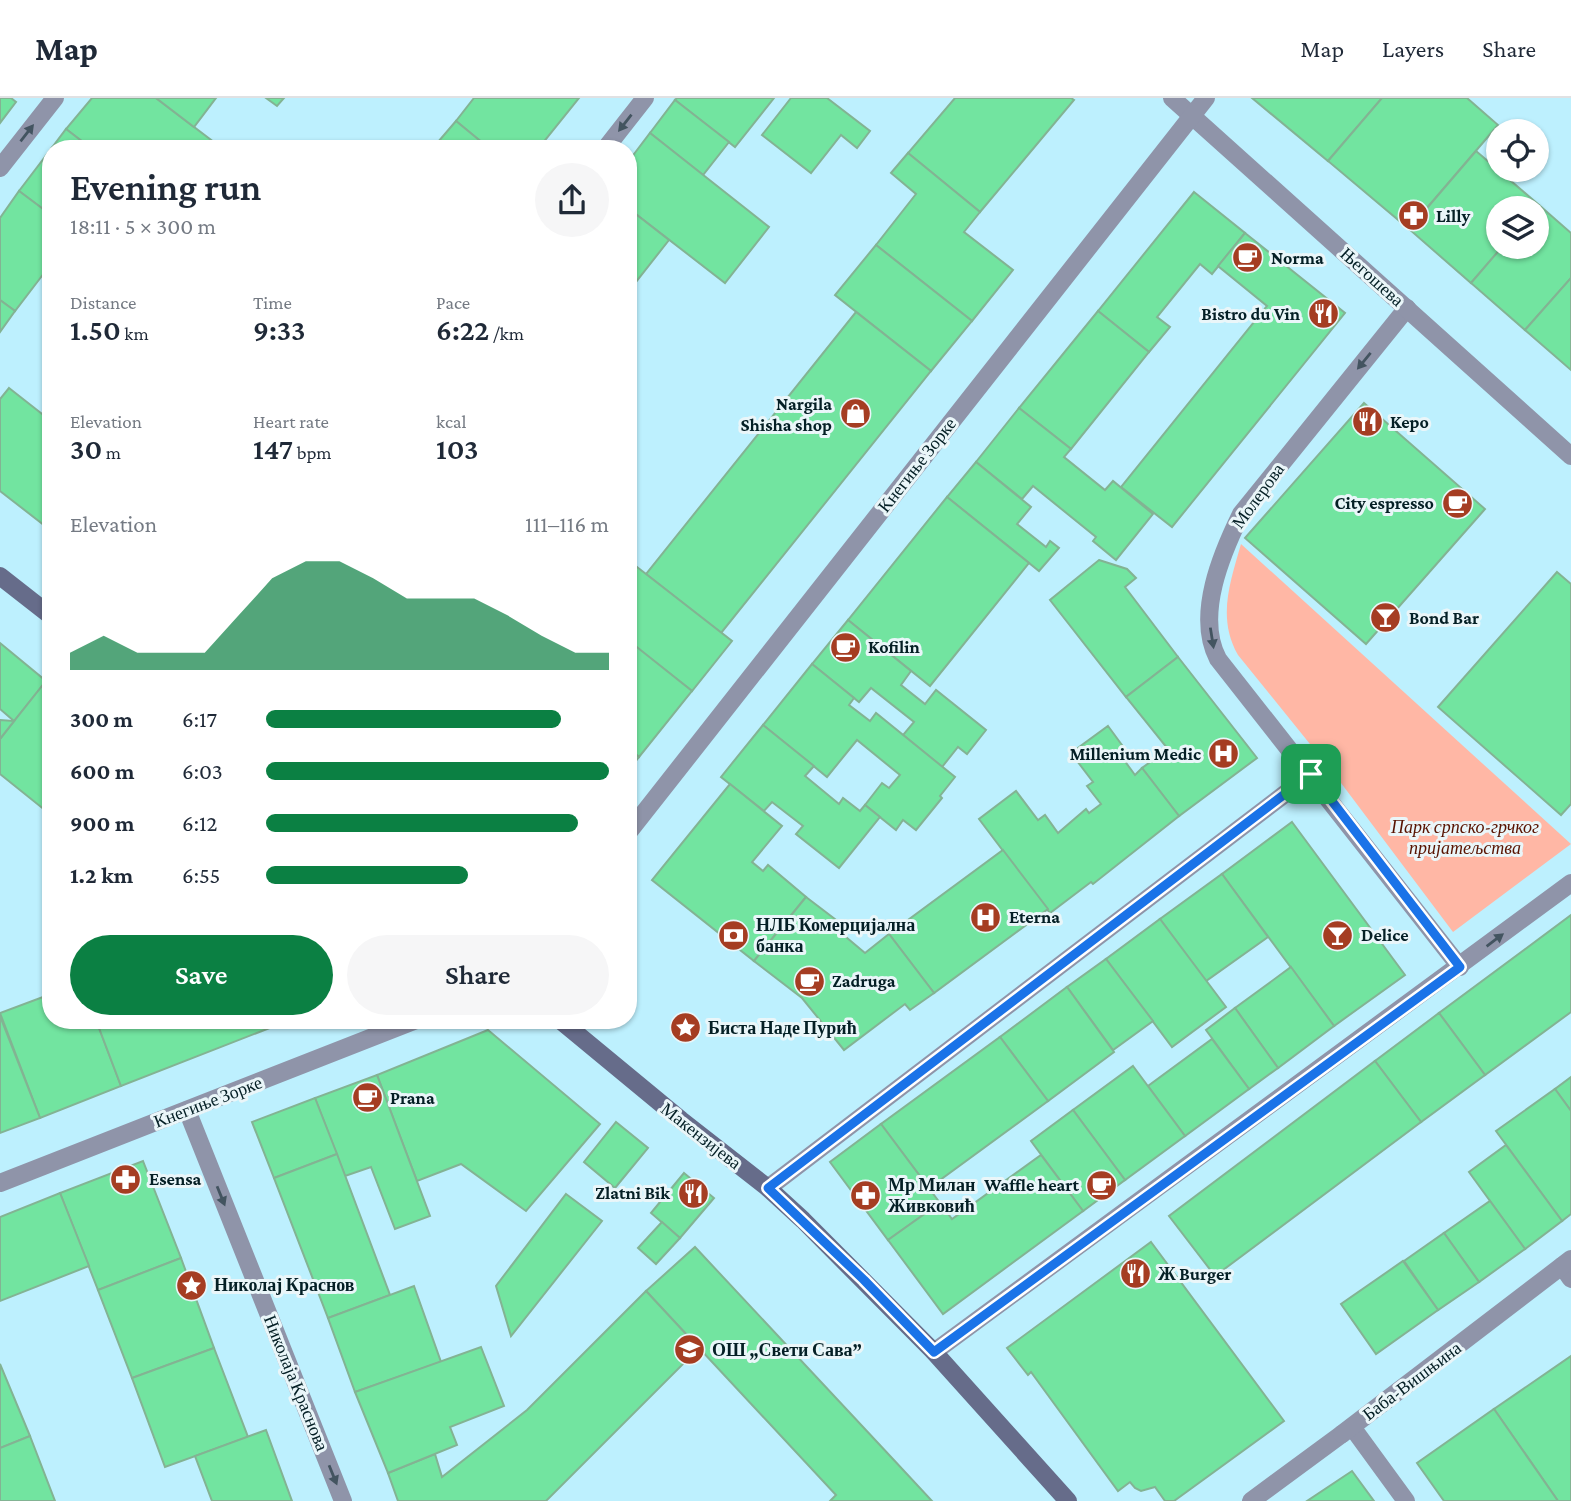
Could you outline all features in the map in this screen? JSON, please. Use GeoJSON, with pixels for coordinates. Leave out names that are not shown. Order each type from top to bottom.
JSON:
{"type":"FeatureCollection","features":[{"type":"Feature","properties":{"kind":"main road"},"geometry":{"type":"LineString","coordinates":[[0,576],[42,609]]}},
{"type":"Feature","properties":{"kind":"main road","name":"Макензијева"},"geometry":{"type":"LineString","coordinates":[[571,1029],[681,1121],[768,1188],[934,1352],[1068,1501]]}},
{"type":"Feature","properties":{"kind":"street"},"geometry":{"type":"LineString","coordinates":[[0,168],[55,98]]}},
{"type":"Feature","properties":{"kind":"street"},"geometry":{"type":"LineString","coordinates":[[612,140],[645,98]]}},
{"type":"Feature","properties":{"kind":"street","name":"Његошева"},"geometry":{"type":"LineString","coordinates":[[1172,98],[1571,456]]}},
{"type":"Feature","properties":{"kind":"street","name":"Кнегиње Зорке"},"geometry":{"type":"LineString","coordinates":[[637,822],[1206,98]]}},
{"type":"Feature","properties":{"kind":"street","name":"Молерова"},"geometry":{"type":"LineString","coordinates":[[1407,308],[1241,513],[1214,580],[1210,618],[1214,650],[1460,967]]}},
{"type":"Feature","properties":{"kind":"street"},"geometry":{"type":"LineString","coordinates":[[768,1188],[1311,774]]}},
{"type":"Feature","properties":{"kind":"street"},"geometry":{"type":"LineString","coordinates":[[934,1352],[1571,883]]}},
{"type":"Feature","properties":{"kind":"street","name":"Кнегиње Зорке"},"geometry":{"type":"LineString","coordinates":[[0,1183],[393,1029]]}},
{"type":"Feature","properties":{"kind":"street","name":"Николаја Краснова"},"geometry":{"type":"LineString","coordinates":[[187,1110],[343,1501]]}},
{"type":"Feature","properties":{"kind":"street","name":"Баба-Вишњина"},"geometry":{"type":"LineString","coordinates":[[1251,1501],[1568,1268]]}},
{"type":"Feature","properties":{"kind":"street"},"geometry":{"type":"LineString","coordinates":[[1347,1430],[1406,1501]]}},
{"type":"Feature","properties":{"kind":"green space","name":"Парк српско-грчког пријатељства"},"geometry":{"type":"Polygon","coordinates":[[[1241,544],[1571,844],[1453,932],[1335,775],[1238,655],[1228,628],[1227,600],[1241,544]]]}},
{"type":"Feature","properties":{"kind":"building"},"geometry":{"type":"Polygon","coordinates":[[[0,98],[11,98],[16,102],[0,123],[0,98]]]}},
{"type":"Feature","properties":{"kind":"building"},"geometry":{"type":"Polygon","coordinates":[[[92,98],[156,98],[211,140],[80,140],[66,129],[92,98]]]}},
{"type":"Feature","properties":{"kind":"building"},"geometry":{"type":"Polygon","coordinates":[[[156,98],[216,98],[194,127],[156,98]]]}},
{"type":"Feature","properties":{"kind":"building"},"geometry":{"type":"Polygon","coordinates":[[[266,98],[284,98],[277,106],[266,98]]]}},
{"type":"Feature","properties":{"kind":"building"},"geometry":{"type":"Polygon","coordinates":[[[474,98],[579,98],[545,140],[479,140],[456,121],[474,98]]]}},
{"type":"Feature","properties":{"kind":"building"},"geometry":{"type":"Polygon","coordinates":[[[774,98],[735,147],[675,100],[774,98]]]}},
{"type":"Feature","properties":{"kind":"building"},"geometry":{"type":"Polygon","coordinates":[[[791,98],[827,98],[870,131],[857,148],[841,135],[811,173],[762,135],[791,98]]]}},
{"type":"Feature","properties":{"kind":"building"},"geometry":{"type":"Polygon","coordinates":[[[955,98],[1074,100],[980,212],[908,153],[955,98]]]}},
{"type":"Feature","properties":{"kind":"building"},"geometry":{"type":"Polygon","coordinates":[[[1252,98],[1382,98],[1328,161],[1252,98]]]}},
{"type":"Feature","properties":{"kind":"building"},"geometry":{"type":"Polygon","coordinates":[[[1382,98],[1467,98],[1491,119],[1486,119],[1486,139],[1409,229],[1328,161],[1382,98]]]}},
{"type":"Feature","properties":{"kind":"building"},"geometry":{"type":"Polygon","coordinates":[[[675,100],[729,142],[703,175],[650,133],[675,100]]]}},
{"type":"Feature","properties":{"kind":"building"},"geometry":{"type":"Polygon","coordinates":[[[456,121],[479,140],[440,140],[456,121]]]}},
{"type":"Feature","properties":{"kind":"building"},"geometry":{"type":"Polygon","coordinates":[[[66,129],[80,140],[58,140],[66,129]]]}},
{"type":"Feature","properties":{"kind":"building"},"geometry":{"type":"Polygon","coordinates":[[[650,133],[769,227],[725,283],[637,215],[637,150],[650,133]]]}},
{"type":"Feature","properties":{"kind":"building"},"geometry":{"type":"Polygon","coordinates":[[[1476,151],[1486,160],[1486,182],[1512,182],[1528,196],[1486,196],[1486,259],[1492,259],[1471,283],[1409,229],[1476,151]]]}},
{"type":"Feature","properties":{"kind":"building"},"geometry":{"type":"Polygon","coordinates":[[[908,153],[980,212],[964,232],[1013,270],[972,321],[876,245],[916,194],[891,173],[908,153]]]}},
{"type":"Feature","properties":{"kind":"building"},"geometry":{"type":"Polygon","coordinates":[[[42,161],[42,208],[19,191],[42,161]]]}},
{"type":"Feature","properties":{"kind":"building"},"geometry":{"type":"Polygon","coordinates":[[[19,191],[42,208],[42,276],[15,311],[0,300],[0,218],[19,191]]]}},
{"type":"Feature","properties":{"kind":"building"},"geometry":{"type":"Polygon","coordinates":[[[1194,192],[1245,233],[1212,274],[1200,264],[1157,317],[1170,327],[1149,352],[1098,311],[1194,192]]]}},
{"type":"Feature","properties":{"kind":"building"},"geometry":{"type":"Polygon","coordinates":[[[1549,214],[1571,233],[1571,278],[1525,330],[1471,283],[1492,259],[1549,259],[1549,214]]]}},
{"type":"Feature","properties":{"kind":"building"},"geometry":{"type":"Polygon","coordinates":[[[637,215],[669,240],[637,281],[637,215]]]}},
{"type":"Feature","properties":{"kind":"building"},"geometry":{"type":"Polygon","coordinates":[[[1245,233],[1345,313],[1172,527],[1121,487],[1267,306],[1218,266],[1245,233]]]}},
{"type":"Feature","properties":{"kind":"building"},"geometry":{"type":"Polygon","coordinates":[[[876,245],[972,321],[931,371],[835,295],[876,245]]]}},
{"type":"Feature","properties":{"kind":"building"},"geometry":{"type":"Polygon","coordinates":[[[1571,278],[1571,370],[1525,330],[1571,278]]]}},
{"type":"Feature","properties":{"kind":"building"},"geometry":{"type":"Polygon","coordinates":[[[0,300],[15,311],[0,332],[0,300]]]}},
{"type":"Feature","properties":{"kind":"building"},"geometry":{"type":"Polygon","coordinates":[[[1098,311],[1149,352],[1071,449],[1019,408],[1098,311]]]}},
{"type":"Feature","properties":{"kind":"building"},"geometry":{"type":"Polygon","coordinates":[[[856,312],[931,371],[721,633],[646,574],[856,312]]]}},
{"type":"Feature","properties":{"kind":"building"},"geometry":{"type":"Polygon","coordinates":[[[9,388],[42,414],[42,524],[0,491],[0,399],[9,388]]]}},
{"type":"Feature","properties":{"kind":"building"},"geometry":{"type":"Polygon","coordinates":[[[1364,403],[1485,509],[1366,644],[1245,538],[1364,403]]]}},
{"type":"Feature","properties":{"kind":"building"},"geometry":{"type":"Polygon","coordinates":[[[1019,408],[1071,449],[1064,457],[1105,490],[1113,481],[1153,514],[1116,560],[1093,541],[1096,537],[1033,486],[1022,499],[976,462],[1019,408]]]}},
{"type":"Feature","properties":{"kind":"building"},"geometry":{"type":"Polygon","coordinates":[[[976,462],[1031,507],[1017,524],[1046,547],[1050,541],[1059,548],[1039,571],[947,497],[976,462]]]}},
{"type":"Feature","properties":{"kind":"building"},"geometry":{"type":"Polygon","coordinates":[[[947,497],[1029,563],[930,686],[848,620],[947,497]]]}},
{"type":"Feature","properties":{"kind":"building"},"geometry":{"type":"Polygon","coordinates":[[[1099,560],[1127,569],[1136,578],[1125,587],[1178,657],[1126,697],[1050,600],[1099,560]]]}},
{"type":"Feature","properties":{"kind":"building"},"geometry":{"type":"Polygon","coordinates":[[[637,567],[732,641],[692,691],[637,648],[637,567]]]}},
{"type":"Feature","properties":{"kind":"building"},"geometry":{"type":"Polygon","coordinates":[[[1557,572],[1571,584],[1571,804],[1561,815],[1438,707],[1557,572]]]}},
{"type":"Feature","properties":{"kind":"building"},"geometry":{"type":"Polygon","coordinates":[[[848,620],[911,671],[901,685],[925,704],[936,690],[986,730],[967,754],[958,747],[942,767],[903,735],[914,722],[871,688],[859,702],[812,664],[848,620]]]}},
{"type":"Feature","properties":{"kind":"building"},"geometry":{"type":"Polygon","coordinates":[[[0,643],[42,678],[42,686],[14,721],[0,709],[0,643]]]}},
{"type":"Feature","properties":{"kind":"building"},"geometry":{"type":"Polygon","coordinates":[[[637,647],[692,691],[639,757],[637,755],[637,647]]]}},
{"type":"Feature","properties":{"kind":"building"},"geometry":{"type":"Polygon","coordinates":[[[1178,657],[1257,758],[1179,816],[1142,768],[1168,749],[1126,697],[1178,657]]]}},
{"type":"Feature","properties":{"kind":"building"},"geometry":{"type":"Polygon","coordinates":[[[812,664],[854,698],[849,705],[870,721],[876,713],[955,777],[916,830],[903,820],[896,830],[865,805],[882,783],[889,788],[900,775],[857,740],[827,777],[763,725],[812,664]]]}},
{"type":"Feature","properties":{"kind":"building"},"geometry":{"type":"Polygon","coordinates":[[[42,686],[42,808],[0,774],[0,739],[42,686]]]}},
{"type":"Feature","properties":{"kind":"building"},"geometry":{"type":"Polygon","coordinates":[[[0,720],[14,721],[0,739],[0,720]]]}},
{"type":"Feature","properties":{"kind":"building"},"geometry":{"type":"Polygon","coordinates":[[[763,725],[814,766],[805,776],[839,804],[843,798],[860,811],[865,805],[880,817],[839,868],[796,834],[803,826],[772,802],[764,811],[721,777],[763,725]]]}},
{"type":"Feature","properties":{"kind":"building"},"geometry":{"type":"Polygon","coordinates":[[[1108,726],[1130,756],[1124,760],[1135,775],[1142,768],[1179,816],[1093,884],[1091,882],[1050,913],[979,819],[1016,791],[1038,820],[1045,815],[1058,833],[1086,809],[1089,813],[1101,804],[1087,786],[1093,782],[1071,753],[1108,726]]]}},
{"type":"Feature","properties":{"kind":"building"},"geometry":{"type":"Polygon","coordinates":[[[730,784],[782,826],[752,862],[763,871],[768,865],[806,897],[754,961],[652,880],[730,784]]]}},
{"type":"Feature","properties":{"kind":"building"},"geometry":{"type":"Polygon","coordinates":[[[1292,822],[1405,975],[1334,1026],[1222,874],[1292,822]]]}},
{"type":"Feature","properties":{"kind":"building"},"geometry":{"type":"Polygon","coordinates":[[[1003,850],[1048,909],[934,993],[889,934],[1003,850]]]}},
{"type":"Feature","properties":{"kind":"building"},"geometry":{"type":"Polygon","coordinates":[[[1222,874],[1268,937],[1206,981],[1160,919],[1222,874]]]}},
{"type":"Feature","properties":{"kind":"building"},"geometry":{"type":"Polygon","coordinates":[[[806,897],[844,926],[840,932],[865,953],[889,934],[934,993],[910,1010],[905,1004],[844,1050],[802,998],[754,961],[806,897]]]}},
{"type":"Feature","properties":{"kind":"building"},"geometry":{"type":"Polygon","coordinates":[[[1571,915],[1571,1012],[1485,1075],[1439,1013],[1571,915]]]}},
{"type":"Feature","properties":{"kind":"building"},"geometry":{"type":"Polygon","coordinates":[[[1160,919],[1226,1007],[1172,1047],[1106,959],[1160,919]]]}},
{"type":"Feature","properties":{"kind":"building"},"geometry":{"type":"Polygon","coordinates":[[[1106,959],[1153,1021],[1113,1050],[1067,987],[1106,959]]]}},
{"type":"Feature","properties":{"kind":"building"},"geometry":{"type":"Polygon","coordinates":[[[1291,967],[1334,1026],[1278,1068],[1235,1008],[1291,967]]]}},
{"type":"Feature","properties":{"kind":"building"},"geometry":{"type":"Polygon","coordinates":[[[1067,987],[1114,1052],[1048,1101],[1000,1037],[1067,987]]]}},
{"type":"Feature","properties":{"kind":"building"},"geometry":{"type":"Polygon","coordinates":[[[42,997],[42,1029],[99,1029],[121,1086],[40,1118],[0,1013],[42,997]]]}},
{"type":"Feature","properties":{"kind":"building"},"geometry":{"type":"Polygon","coordinates":[[[1235,1008],[1278,1068],[1249,1089],[1206,1030],[1235,1008]]]}},
{"type":"Feature","properties":{"kind":"building"},"geometry":{"type":"Polygon","coordinates":[[[1439,1013],[1485,1075],[1421,1122],[1375,1061],[1439,1013]]]}},
{"type":"Feature","properties":{"kind":"building"},"geometry":{"type":"Polygon","coordinates":[[[0,1016],[40,1118],[0,1133],[0,1016]]]}},
{"type":"Feature","properties":{"kind":"building"},"geometry":{"type":"Polygon","coordinates":[[[99,1029],[267,1029],[121,1086],[99,1029]]]}},
{"type":"Feature","properties":{"kind":"building"},"geometry":{"type":"Polygon","coordinates":[[[488,1030],[600,1124],[526,1211],[461,1164],[417,1181],[377,1075],[488,1030]]]}},
{"type":"Feature","properties":{"kind":"building"},"geometry":{"type":"Polygon","coordinates":[[[1000,1037],[1048,1101],[929,1188],[881,1124],[1000,1037]]]}},
{"type":"Feature","properties":{"kind":"building"},"geometry":{"type":"Polygon","coordinates":[[[1212,1039],[1249,1089],[1185,1136],[1148,1086],[1212,1039]]]}},
{"type":"Feature","properties":{"kind":"building"},"geometry":{"type":"Polygon","coordinates":[[[1375,1061],[1421,1122],[1215,1276],[1169,1216],[1375,1061]]]}},
{"type":"Feature","properties":{"kind":"building"},"geometry":{"type":"Polygon","coordinates":[[[1133,1066],[1185,1136],[1125,1180],[1073,1110],[1133,1066]]]}},
{"type":"Feature","properties":{"kind":"building"},"geometry":{"type":"Polygon","coordinates":[[[377,1075],[430,1216],[395,1229],[371,1167],[345,1176],[315,1098],[377,1075]]]}},
{"type":"Feature","properties":{"kind":"building"},"geometry":{"type":"Polygon","coordinates":[[[1571,1077],[1571,1111],[1555,1089],[1571,1077]]]}},
{"type":"Feature","properties":{"kind":"building"},"geometry":{"type":"Polygon","coordinates":[[[1555,1089],[1571,1111],[1571,1214],[1562,1221],[1496,1131],[1555,1089]]]}},
{"type":"Feature","properties":{"kind":"building"},"geometry":{"type":"Polygon","coordinates":[[[315,1098],[337,1154],[274,1178],[252,1122],[315,1098]]]}},
{"type":"Feature","properties":{"kind":"building"},"geometry":{"type":"Polygon","coordinates":[[[1073,1110],[1125,1180],[1083,1211],[1031,1141],[1073,1110]]]}},
{"type":"Feature","properties":{"kind":"building"},"geometry":{"type":"Polygon","coordinates":[[[616,1122],[648,1148],[615,1188],[584,1162],[616,1122]]]}},
{"type":"Feature","properties":{"kind":"building"},"geometry":{"type":"Polygon","coordinates":[[[881,1124],[940,1203],[888,1240],[830,1162],[881,1124]]]}},
{"type":"Feature","properties":{"kind":"building"},"geometry":{"type":"Polygon","coordinates":[[[1506,1145],[1562,1221],[1525,1249],[1469,1172],[1506,1145]]]}},
{"type":"Feature","properties":{"kind":"building"},"geometry":{"type":"Polygon","coordinates":[[[337,1154],[390,1295],[328,1318],[274,1178],[337,1154]]]}},
{"type":"Feature","properties":{"kind":"building"},"geometry":{"type":"Polygon","coordinates":[[[1041,1155],[1083,1211],[943,1314],[888,1240],[940,1203],[952,1219],[1041,1155]]]}},
{"type":"Feature","properties":{"kind":"building"},"geometry":{"type":"Polygon","coordinates":[[[143,1161],[181,1258],[98,1290],[60,1193],[143,1161]]]}},
{"type":"Feature","properties":{"kind":"building"},"geometry":{"type":"Polygon","coordinates":[[[684,1173],[714,1198],[680,1238],[651,1213],[684,1173]]]}},
{"type":"Feature","properties":{"kind":"building"},"geometry":{"type":"Polygon","coordinates":[[[60,1193],[89,1266],[0,1301],[0,1217],[60,1193]]]}},
{"type":"Feature","properties":{"kind":"building"},"geometry":{"type":"Polygon","coordinates":[[[566,1194],[602,1221],[511,1336],[496,1286],[566,1194]]]}},
{"type":"Feature","properties":{"kind":"building"},"geometry":{"type":"Polygon","coordinates":[[[1490,1201],[1525,1249],[1479,1282],[1444,1233],[1490,1201]]]}},
{"type":"Feature","properties":{"kind":"building"},"geometry":{"type":"Polygon","coordinates":[[[662,1222],[680,1238],[656,1264],[638,1248],[662,1222]]]}},
{"type":"Feature","properties":{"kind":"building"},"geometry":{"type":"Polygon","coordinates":[[[1444,1233],[1479,1282],[1438,1310],[1404,1261],[1444,1233]]]}},
{"type":"Feature","properties":{"kind":"building"},"geometry":{"type":"Polygon","coordinates":[[[1151,1242],[1284,1421],[1174,1501],[1165,1501],[1155,1487],[1141,1491],[1130,1482],[1118,1491],[1031,1372],[1028,1375],[1007,1348],[1151,1242]]]}},
{"type":"Feature","properties":{"kind":"building"},"geometry":{"type":"Polygon","coordinates":[[[695,1247],[932,1501],[830,1501],[836,1495],[646,1291],[695,1247]]]}},
{"type":"Feature","properties":{"kind":"building"},"geometry":{"type":"Polygon","coordinates":[[[181,1258],[214,1348],[132,1378],[98,1290],[181,1258]]]}},
{"type":"Feature","properties":{"kind":"building"},"geometry":{"type":"Polygon","coordinates":[[[1403,1261],[1438,1310],[1376,1354],[1341,1304],[1403,1261]]]}},
{"type":"Feature","properties":{"kind":"building"},"geometry":{"type":"Polygon","coordinates":[[[414,1286],[441,1362],[355,1392],[328,1318],[414,1286]]]}},
{"type":"Feature","properties":{"kind":"building"},"geometry":{"type":"Polygon","coordinates":[[[646,1291],[699,1348],[546,1501],[398,1501],[388,1473],[435,1454],[442,1477],[527,1410],[646,1291]]]}},
{"type":"Feature","properties":{"kind":"building"},"geometry":{"type":"Polygon","coordinates":[[[481,1347],[504,1406],[450,1427],[457,1445],[388,1473],[355,1392],[481,1347]]]}},
{"type":"Feature","properties":{"kind":"building"},"geometry":{"type":"Polygon","coordinates":[[[214,1348],[248,1437],[165,1467],[132,1378],[214,1348]]]}},
{"type":"Feature","properties":{"kind":"building"},"geometry":{"type":"Polygon","coordinates":[[[1571,1356],[1571,1501],[1558,1501],[1494,1409],[1571,1356]]]}},
{"type":"Feature","properties":{"kind":"building"},"geometry":{"type":"Polygon","coordinates":[[[0,1364],[30,1436],[0,1448],[0,1364]]]}},
{"type":"Feature","properties":{"kind":"building"},"geometry":{"type":"Polygon","coordinates":[[[1494,1409],[1558,1501],[1444,1501],[1417,1463],[1494,1409]]]}},
{"type":"Feature","properties":{"kind":"building"},"geometry":{"type":"Polygon","coordinates":[[[266,1430],[292,1501],[212,1501],[195,1456],[266,1430]]]}},
{"type":"Feature","properties":{"kind":"building"},"geometry":{"type":"Polygon","coordinates":[[[30,1436],[55,1501],[0,1501],[0,1448],[30,1436]]]}},
{"type":"Feature","properties":{"kind":"building"},"geometry":{"type":"Polygon","coordinates":[[[1352,1471],[1374,1501],[1307,1501],[1352,1471]]]}},
{"type":"Feature","properties":{"kind":"place","name":"Lilly"},"geometry":{"type":"Point","coordinates":[1413,216]}},
{"type":"Feature","properties":{"kind":"place","name":"Norma"},"geometry":{"type":"Point","coordinates":[1248,258]}},
{"type":"Feature","properties":{"kind":"place","name":"Bistro du Vin"},"geometry":{"type":"Point","coordinates":[1323,314]}},
{"type":"Feature","properties":{"kind":"place","name":"Nargila Shisha shop"},"geometry":{"type":"Point","coordinates":[855,414]}},
{"type":"Feature","properties":{"kind":"place","name":"Kepo"},"geometry":{"type":"Point","coordinates":[1367,422]}},
{"type":"Feature","properties":{"kind":"place","name":"City espresso"},"geometry":{"type":"Point","coordinates":[1457,503]}},
{"type":"Feature","properties":{"kind":"place","name":"Bond Bar"},"geometry":{"type":"Point","coordinates":[1386,618]}},
{"type":"Feature","properties":{"kind":"place","name":"Kofilin"},"geometry":{"type":"Point","coordinates":[845,647]}},
{"type":"Feature","properties":{"kind":"place","name":"Millenium Medic"},"geometry":{"type":"Point","coordinates":[1224,754]}},
{"type":"Feature","properties":{"kind":"place","name":"Eterna"},"geometry":{"type":"Point","coordinates":[986,917]}},
{"type":"Feature","properties":{"kind":"place","name":"НЛБ Комерцијална банка"},"geometry":{"type":"Point","coordinates":[733,935]}},
{"type":"Feature","properties":{"kind":"place","name":"Delice"},"geometry":{"type":"Point","coordinates":[1338,935]}},
{"type":"Feature","properties":{"kind":"place","name":"Zadruga"},"geometry":{"type":"Point","coordinates":[809,981]}},
{"type":"Feature","properties":{"kind":"place","name":"Биста Наде Пурић"},"geometry":{"type":"Point","coordinates":[685,1028]}},
{"type":"Feature","properties":{"kind":"place","name":"Prana"},"geometry":{"type":"Point","coordinates":[367,1098]}},
{"type":"Feature","properties":{"kind":"place","name":"Esensa"},"geometry":{"type":"Point","coordinates":[126,1179]}},
{"type":"Feature","properties":{"kind":"place","name":"Waffle heart"},"geometry":{"type":"Point","coordinates":[1102,1185]}},
{"type":"Feature","properties":{"kind":"place","name":"Zlatni Bik"},"geometry":{"type":"Point","coordinates":[693,1193]}},
{"type":"Feature","properties":{"kind":"place","name":"Мр Милан Живковић"},"geometry":{"type":"Point","coordinates":[865,1195]}},
{"type":"Feature","properties":{"kind":"place","name":"Ж Burger"},"geometry":{"type":"Point","coordinates":[1135,1274]}},
{"type":"Feature","properties":{"kind":"place","name":"Николај Краснов"},"geometry":{"type":"Point","coordinates":[191,1285]}},
{"type":"Feature","properties":{"kind":"place","name":"ОШ „Свети Сава”"},"geometry":{"type":"Point","coordinates":[689,1350]}},
{"type":"Feature","properties":{"kind":"route"},"geometry":{"type":"LineString","coordinates":[[1311,774],[1460,967],[934,1352],[768,1188],[1311,774]]}}]}
